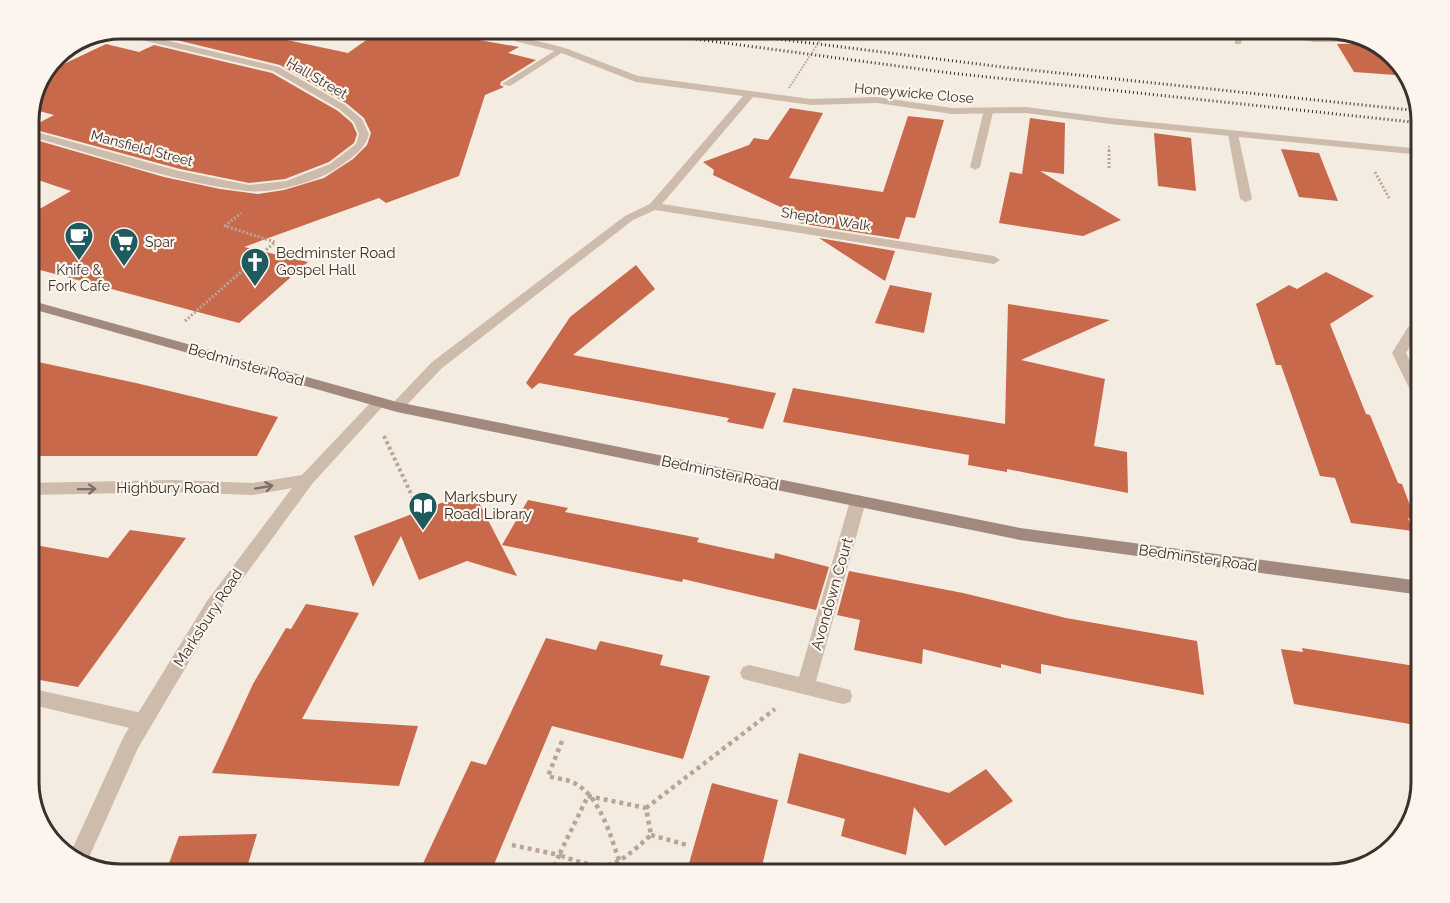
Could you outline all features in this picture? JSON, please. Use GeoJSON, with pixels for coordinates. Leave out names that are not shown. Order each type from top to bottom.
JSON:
{"type":"FeatureCollection","features":[{"type":"Feature","properties":{"kind":"main road","name":"Bedminster Road"},"geometry":{"type":"LineString","coordinates":[[39,307],[382,407],[1020,534],[1411,587]]}},
{"type":"Feature","properties":{"kind":"street","name":"Hall Street"},"geometry":{"type":"LineString","coordinates":[[149,39],[276,69],[342,107],[358,121],[364,134],[361,145],[333,166],[286,184],[248,188]]}},
{"type":"Feature","properties":{"kind":"street","name":"Honeywicke Close"},"geometry":{"type":"LineString","coordinates":[[518,39],[562,50],[636,79],[811,102],[877,100],[952,111],[1026,110],[1110,122],[1411,151]]}},
{"type":"Feature","properties":{"kind":"street"},"geometry":{"type":"LineString","coordinates":[[1314,39],[1337,40]]}},
{"type":"Feature","properties":{"kind":"street"},"geometry":{"type":"LineString","coordinates":[[507,84],[562,50]]}},
{"type":"Feature","properties":{"kind":"street"},"geometry":{"type":"LineString","coordinates":[[382,407],[629,218],[654,206],[751,93]]}},
{"type":"Feature","properties":{"kind":"street"},"geometry":{"type":"LineString","coordinates":[[975,167],[988,112]]}},
{"type":"Feature","properties":{"kind":"street"},"geometry":{"type":"LineString","coordinates":[[1233,134],[1246,199]]}},
{"type":"Feature","properties":{"kind":"street","name":"Mansfield Street"},"geometry":{"type":"LineString","coordinates":[[39,137],[178,174],[248,188]]}},
{"type":"Feature","properties":{"kind":"street","name":"Shepton Walk"},"geometry":{"type":"LineString","coordinates":[[654,206],[994,260]]}},
{"type":"Feature","properties":{"kind":"street"},"geometry":{"type":"LineString","coordinates":[[1411,333],[1399,353],[1411,378]]}},
{"type":"Feature","properties":{"kind":"street","name":"Marksbury Road"},"geometry":{"type":"LineString","coordinates":[[81,853],[142,722],[213,606],[307,480],[382,407]]}},
{"type":"Feature","properties":{"kind":"street","name":"Highbury Road"},"geometry":{"type":"LineString","coordinates":[[39,489],[174,486],[253,489],[307,480]]}},
{"type":"Feature","properties":{"kind":"street","name":"Avondown Court"},"geometry":{"type":"LineString","coordinates":[[805,687],[858,501]]}},
{"type":"Feature","properties":{"kind":"street"},"geometry":{"type":"LineString","coordinates":[[748,673],[843,696]]}},
{"type":"Feature","properties":{"kind":"street"},"geometry":{"type":"LineString","coordinates":[[39,698],[142,722]]}},
{"type":"Feature","properties":{"kind":"path"},"geometry":{"type":"LineString","coordinates":[[789,88],[821,39]]}},
{"type":"Feature","properties":{"kind":"path"},"geometry":{"type":"LineString","coordinates":[[162,341],[275,242],[225,226],[245,210],[248,188]]}},
{"type":"Feature","properties":{"kind":"path"},"geometry":{"type":"LineString","coordinates":[[382,407],[393,452],[413,498]]}},
{"type":"Feature","properties":{"kind":"path"},"geometry":{"type":"LineString","coordinates":[[588,796],[646,808],[805,687]]}},
{"type":"Feature","properties":{"kind":"path"},"geometry":{"type":"LineString","coordinates":[[562,741],[548,776],[579,784],[602,817],[620,863]]}},
{"type":"Feature","properties":{"kind":"path"},"geometry":{"type":"LineString","coordinates":[[555,864],[588,796]]}},
{"type":"Feature","properties":{"kind":"path"},"geometry":{"type":"LineString","coordinates":[[646,808],[651,835]]}},
{"type":"Feature","properties":{"kind":"path"},"geometry":{"type":"LineString","coordinates":[[610,864],[620,863],[651,835]]}},
{"type":"Feature","properties":{"kind":"path"},"geometry":{"type":"LineString","coordinates":[[651,835],[687,845]]}},
{"type":"Feature","properties":{"kind":"path"},"geometry":{"type":"LineString","coordinates":[[512,845],[559,855],[584,864]]}},
{"type":"Feature","properties":{"kind":"building"},"geometry":{"type":"Polygon","coordinates":[[[172,39],[282,39],[348,53],[368,39],[474,39],[519,47],[508,53],[536,60],[501,82],[500,85],[504,87],[485,95],[459,176],[386,203],[379,198],[244,247],[308,262],[239,323],[39,270],[39,209],[71,191],[39,180],[39,141],[164,177],[220,189],[258,194],[284,190],[324,178],[353,159],[367,145],[371,133],[364,118],[346,103],[280,65],[172,39]]]}},
{"type":"Feature","properties":{"kind":"building"},"geometry":{"type":"Polygon","coordinates":[[[106,44],[139,52],[154,45],[272,73],[338,111],[352,123],[357,134],[354,143],[329,162],[285,179],[249,183],[180,169],[39,131],[39,123],[54,115],[40,111],[48,85],[61,65],[106,44]]]}},
{"type":"Feature","properties":{"kind":"building"},"geometry":{"type":"Polygon","coordinates":[[[1337,44],[1355,44],[1370,50],[1383,59],[1396,75],[1354,72],[1337,44]]]}},
{"type":"Feature","properties":{"kind":"building"},"geometry":{"type":"Polygon","coordinates":[[[790,108],[823,113],[789,178],[883,192],[908,116],[944,120],[915,218],[906,217],[899,239],[798,223],[810,221],[713,175],[714,170],[703,162],[749,145],[754,138],[768,140],[790,108]]]}},
{"type":"Feature","properties":{"kind":"building"},"geometry":{"type":"Polygon","coordinates":[[[1030,118],[1065,123],[1064,174],[1040,171],[1121,220],[1083,236],[999,223],[1010,172],[1022,174],[1030,118]]]}},
{"type":"Feature","properties":{"kind":"building"},"geometry":{"type":"Polygon","coordinates":[[[1154,133],[1191,138],[1196,191],[1158,186],[1154,133]]]}},
{"type":"Feature","properties":{"kind":"building"},"geometry":{"type":"Polygon","coordinates":[[[1281,149],[1319,153],[1338,201],[1299,197],[1281,149]]]}},
{"type":"Feature","properties":{"kind":"building"},"geometry":{"type":"Polygon","coordinates":[[[819,238],[895,251],[885,281],[819,238]]]}},
{"type":"Feature","properties":{"kind":"building"},"geometry":{"type":"Polygon","coordinates":[[[636,265],[655,289],[573,355],[776,393],[763,429],[727,422],[729,418],[539,383],[532,389],[526,383],[570,317],[636,265]]]}},
{"type":"Feature","properties":{"kind":"building"},"geometry":{"type":"Polygon","coordinates":[[[1326,272],[1374,296],[1330,324],[1366,414],[1370,415],[1398,483],[1402,484],[1411,508],[1411,518],[1408,518],[1411,531],[1351,523],[1335,478],[1320,476],[1281,365],[1276,365],[1256,304],[1289,285],[1297,289],[1326,272]]]}},
{"type":"Feature","properties":{"kind":"building"},"geometry":{"type":"Polygon","coordinates":[[[890,285],[932,293],[924,333],[875,323],[890,285]]]}},
{"type":"Feature","properties":{"kind":"building"},"geometry":{"type":"Polygon","coordinates":[[[1008,304],[1110,320],[1021,360],[1105,379],[1094,446],[1127,452],[1128,493],[1007,469],[1007,472],[968,465],[969,455],[783,422],[793,388],[1005,424],[1008,304]]]}},
{"type":"Feature","properties":{"kind":"building"},"geometry":{"type":"Polygon","coordinates":[[[39,362],[278,417],[257,456],[39,456],[39,362]]]}},
{"type":"Feature","properties":{"kind":"building","name":"Marksbury Road Library"},"geometry":{"type":"Polygon","coordinates":[[[473,491],[517,576],[467,561],[419,580],[401,536],[373,587],[354,536],[473,491]]]}},
{"type":"Feature","properties":{"kind":"building"},"geometry":{"type":"Polygon","coordinates":[[[528,500],[568,508],[565,512],[699,538],[697,542],[774,559],[775,553],[829,567],[816,610],[683,579],[682,582],[502,545],[528,500]]]}},
{"type":"Feature","properties":{"kind":"building"},"geometry":{"type":"Polygon","coordinates":[[[130,530],[186,538],[78,687],[39,680],[39,546],[108,558],[130,530]]]}},
{"type":"Feature","properties":{"kind":"building"},"geometry":{"type":"Polygon","coordinates":[[[849,571],[963,593],[1066,618],[1197,641],[1204,695],[1041,664],[1041,674],[1001,664],[1001,668],[923,649],[922,664],[854,650],[860,620],[837,615],[849,571]]]}},
{"type":"Feature","properties":{"kind":"building"},"geometry":{"type":"Polygon","coordinates":[[[306,604],[359,613],[302,719],[418,726],[399,786],[212,773],[253,684],[286,628],[291,629],[306,604]]]}},
{"type":"Feature","properties":{"kind":"building"},"geometry":{"type":"Polygon","coordinates":[[[546,638],[596,650],[600,641],[663,655],[660,665],[710,676],[683,759],[552,726],[494,864],[423,864],[471,761],[486,765],[546,638]]]}},
{"type":"Feature","properties":{"kind":"building"},"geometry":{"type":"Polygon","coordinates":[[[1302,648],[1411,665],[1411,724],[1294,704],[1281,649],[1303,652],[1302,648]]]}},
{"type":"Feature","properties":{"kind":"building"},"geometry":{"type":"Polygon","coordinates":[[[799,753],[949,793],[986,769],[1013,801],[945,846],[914,807],[906,855],[841,836],[845,819],[787,803],[799,753]]]}},
{"type":"Feature","properties":{"kind":"building"},"geometry":{"type":"Polygon","coordinates":[[[712,783],[778,800],[762,864],[689,864],[712,783]]]}},
{"type":"Feature","properties":{"kind":"building"},"geometry":{"type":"Polygon","coordinates":[[[257,834],[248,864],[169,864],[179,836],[257,834]]]}},
{"type":"Feature","properties":{"kind":"railway"},"geometry":{"type":"LineString","coordinates":[[695,39],[950,73],[1411,122]]}},
{"type":"Feature","properties":{"kind":"railway"},"geometry":{"type":"LineString","coordinates":[[778,39],[1002,67],[1410,110]]}},
{"type":"Feature","properties":{"kind":"place","name":"Knife & Fork Cafe"},"geometry":{"type":"Point","coordinates":[79,262]}},
{"type":"Feature","properties":{"kind":"place","name":"Spar"},"geometry":{"type":"Point","coordinates":[124,268]}},
{"type":"Feature","properties":{"kind":"place","name":"Bedminster Road Gospel Hall"},"geometry":{"type":"Point","coordinates":[255,288]}},
{"type":"Feature","properties":{"kind":"place","name":"Marksbury Road Library"},"geometry":{"type":"Point","coordinates":[423,532]}}]}
